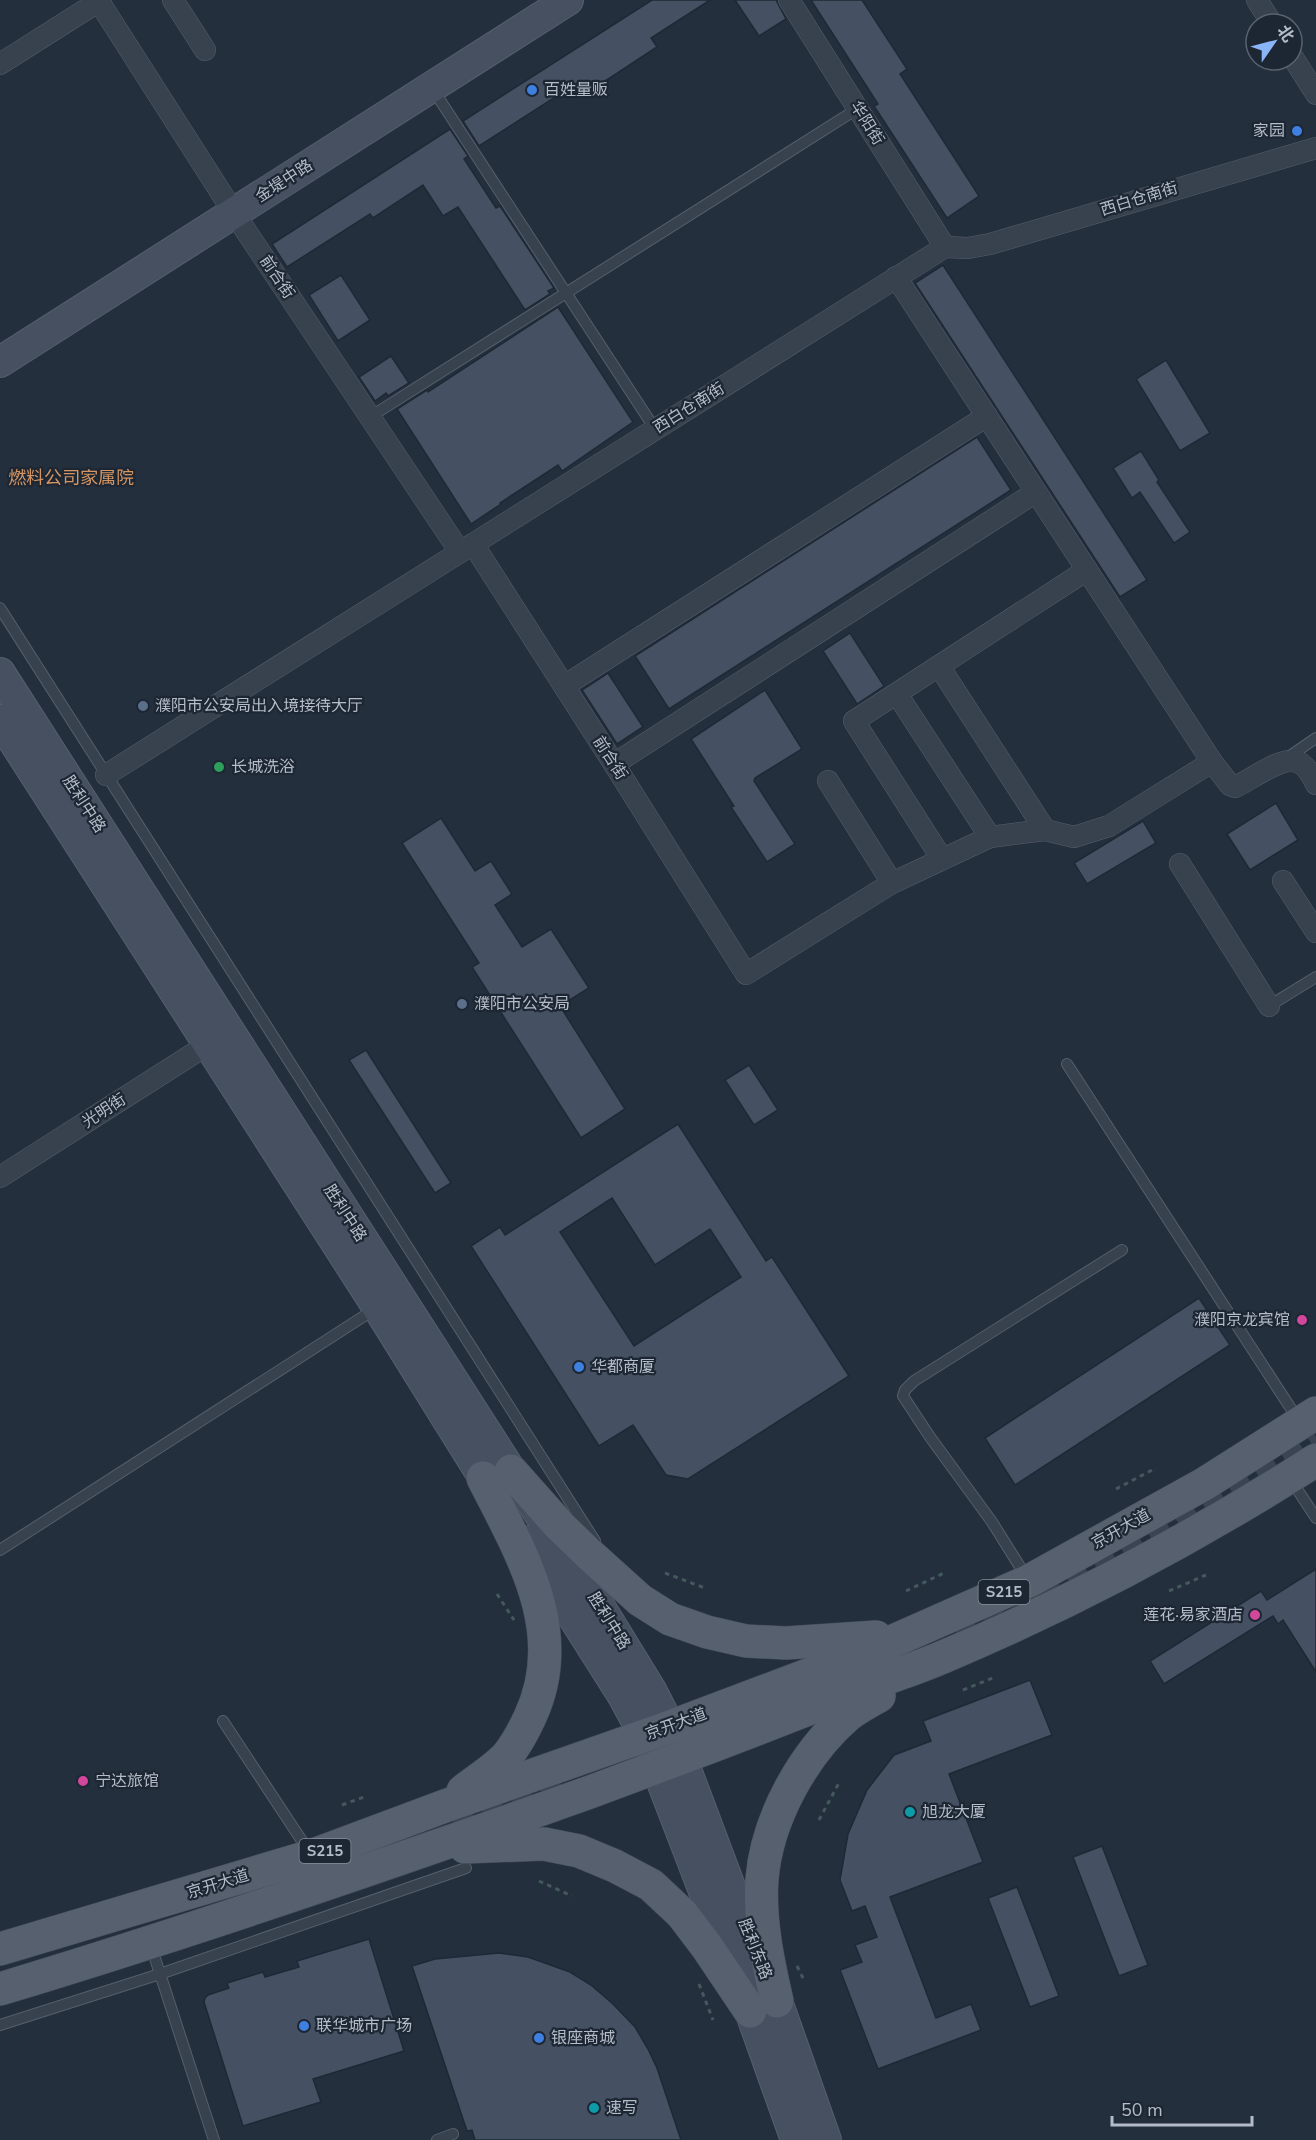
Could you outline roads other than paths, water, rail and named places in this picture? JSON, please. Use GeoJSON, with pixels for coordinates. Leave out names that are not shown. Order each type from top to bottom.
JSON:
{"type":"FeatureCollection","features":[{"type":"Feature","properties":{"kind":"main road","name":"金堤中路"},"geometry":{"type":"LineString","coordinates":[[0,362],[568,0]]}},
{"type":"Feature","properties":{"kind":"main road","name":"胜利中路"},"geometry":{"type":"LineString","coordinates":[[0,673],[497,1475],[562,1599],[623,1696],[657,1731],[669,1763]]}},
{"type":"Feature","properties":{"kind":"main road","name":"胜利中路"},"geometry":{"type":"LineString","coordinates":[[0,720],[378,1308],[497,1475]]}},
{"type":"Feature","properties":{"kind":"main road","name":"京开大道"},"geometry":{"type":"LineString","coordinates":[[0,1949],[311,1856],[866,1653],[1029,1581],[1204,1484],[1308,1418]]}},
{"type":"Feature","properties":{"kind":"main road","name":"京开大道"},"geometry":{"type":"LineString","coordinates":[[0,1989],[155,1959],[427,1850],[669,1763],[940,1658],[1037,1614],[1146,1559],[1222,1518],[1303,1469]]}},
{"type":"Feature","properties":{"kind":"main road"},"geometry":{"type":"LineString","coordinates":[[497,1475],[559,1526],[640,1600],[670,1619],[707,1632],[746,1641],[786,1643],[911,1634]]}},
{"type":"Feature","properties":{"kind":"main road"},"geometry":{"type":"LineString","coordinates":[[446,1806],[506,1757],[525,1729],[537,1704],[545,1672],[545,1636],[536,1593],[517,1546],[497,1475]]}},
{"type":"Feature","properties":{"kind":"main road"},"geometry":{"type":"LineString","coordinates":[[764,2006],[766,1953],[762,1878],[771,1835],[783,1802],[802,1768],[826,1737],[849,1714],[940,1658]]}},
{"type":"Feature","properties":{"kind":"main road","name":"胜利东路"},"geometry":{"type":"LineString","coordinates":[[669,1763],[752,1945],[796,2140]]}},
{"type":"Feature","properties":{"kind":"main road"},"geometry":{"type":"LineString","coordinates":[[427,1850],[544,1844],[579,1851],[615,1866],[651,1885],[682,1914],[707,1947],[764,2006]]}},
{"type":"Feature","properties":{"kind":"main road","name":"胜利东路"},"geometry":{"type":"LineString","coordinates":[[764,2006],[826,2140]]}},
{"type":"Feature","properties":{"kind":"street"},"geometry":{"type":"LineString","coordinates":[[0,64],[99,0]]}},
{"type":"Feature","properties":{"kind":"street","name":"前合街"},"geometry":{"type":"LineString","coordinates":[[99,0],[234,213],[370,417],[564,686],[746,974],[892,883]]}},
{"type":"Feature","properties":{"kind":"street"},"geometry":{"type":"LineString","coordinates":[[173,0],[205,50]]}},
{"type":"Feature","properties":{"kind":"street","name":"华阳街"},"geometry":{"type":"LineString","coordinates":[[789,0],[945,247]]}},
{"type":"Feature","properties":{"kind":"street"},"geometry":{"type":"LineString","coordinates":[[1302,72],[1316,94]]}},
{"type":"Feature","properties":{"kind":"street","name":"西白仓南街"},"geometry":{"type":"LineString","coordinates":[[106,775],[945,247],[968,249],[990,244],[1316,148]]}},
{"type":"Feature","properties":{"kind":"street"},"geometry":{"type":"LineString","coordinates":[[896,277],[1212,762],[1230,785],[1235,787],[1281,762],[1294,761],[1304,765],[1316,784]]}},
{"type":"Feature","properties":{"kind":"street"},"geometry":{"type":"LineString","coordinates":[[564,686],[987,416]]}},
{"type":"Feature","properties":{"kind":"street"},"geometry":{"type":"LineString","coordinates":[[614,764],[1036,492]]}},
{"type":"Feature","properties":{"kind":"street"},"geometry":{"type":"LineString","coordinates":[[942,859],[854,721],[1087,570]]}},
{"type":"Feature","properties":{"kind":"street"},"geometry":{"type":"LineString","coordinates":[[939,666],[1045,830]]}},
{"type":"Feature","properties":{"kind":"street"},"geometry":{"type":"LineString","coordinates":[[897,694],[990,837]]}},
{"type":"Feature","properties":{"kind":"street"},"geometry":{"type":"LineString","coordinates":[[828,781],[892,883],[990,837],[1045,830],[1074,837],[1108,826],[1212,762]]}},
{"type":"Feature","properties":{"kind":"street"},"geometry":{"type":"LineString","coordinates":[[1180,864],[1269,1006]]}},
{"type":"Feature","properties":{"kind":"street"},"geometry":{"type":"LineString","coordinates":[[1283,881],[1316,932]]}},
{"type":"Feature","properties":{"kind":"street","name":"光明街"},"geometry":{"type":"LineString","coordinates":[[0,1177],[207,1045]]}},
{"type":"Feature","properties":{"kind":"lane"},"geometry":{"type":"LineString","coordinates":[[432,87],[655,429]]}},
{"type":"Feature","properties":{"kind":"lane"},"geometry":{"type":"LineString","coordinates":[[370,417],[857,109]]}},
{"type":"Feature","properties":{"kind":"lane"},"geometry":{"type":"LineString","coordinates":[[0,608],[618,1579]]}},
{"type":"Feature","properties":{"kind":"lane"},"geometry":{"type":"LineString","coordinates":[[1281,762],[1316,738]]}},
{"type":"Feature","properties":{"kind":"lane"},"geometry":{"type":"LineString","coordinates":[[1269,1006],[1316,976]]}},
{"type":"Feature","properties":{"kind":"lane"},"geometry":{"type":"LineString","coordinates":[[1067,1064],[1308,1418]]}},
{"type":"Feature","properties":{"kind":"lane"},"geometry":{"type":"LineString","coordinates":[[1029,1581],[992,1522],[903,1396],[905,1390],[914,1381],[1122,1250]]}},
{"type":"Feature","properties":{"kind":"lane"},"geometry":{"type":"LineString","coordinates":[[0,1550],[378,1308]]}},
{"type":"Feature","properties":{"kind":"lane"},"geometry":{"type":"LineString","coordinates":[[1303,1469],[1316,1518]]}},
{"type":"Feature","properties":{"kind":"lane"},"geometry":{"type":"LineString","coordinates":[[223,1721],[311,1856]]}},
{"type":"Feature","properties":{"kind":"lane"},"geometry":{"type":"LineString","coordinates":[[0,2025],[155,1959],[466,1868]]}},
{"type":"Feature","properties":{"kind":"lane"},"geometry":{"type":"LineString","coordinates":[[155,1959],[214,2140]]}},
{"type":"Feature","properties":{"kind":"lane"},"geometry":{"type":"LineString","coordinates":[[437,2140],[453,2134]]}},
{"type":"Feature","properties":{"kind":"tunnel"},"geometry":{"type":"LineString","coordinates":[[955,1631],[1033,1598],[1175,1523],[1316,1437]]}},
{"type":"Feature","properties":{"kind":"tunnel"},"geometry":{"type":"LineString","coordinates":[[454,1824],[562,1782]]}},
{"type":"Feature","properties":{"kind":"place","name":"百姓量贩"},"geometry":{"type":"Point","coordinates":[532,90]}},
{"type":"Feature","properties":{"kind":"place","name":"家园"},"geometry":{"type":"Point","coordinates":[1297,131]}},
{"type":"Feature","properties":{"kind":"place","name":"濮阳市公安局出入境接待大厅"},"geometry":{"type":"Point","coordinates":[143,706]}},
{"type":"Feature","properties":{"kind":"place","name":"长城洗浴"},"geometry":{"type":"Point","coordinates":[219,767]}},
{"type":"Feature","properties":{"kind":"place","name":"濮阳市公安局"},"geometry":{"type":"Point","coordinates":[462,1004]}},
{"type":"Feature","properties":{"kind":"place","name":"濮阳京龙宾馆"},"geometry":{"type":"Point","coordinates":[1302,1320]}},
{"type":"Feature","properties":{"kind":"place","name":"华都商厦"},"geometry":{"type":"Point","coordinates":[579,1367]}},
{"type":"Feature","properties":{"kind":"place","name":"莲花·易家酒店"},"geometry":{"type":"Point","coordinates":[1255,1615]}},
{"type":"Feature","properties":{"kind":"place","name":"宁达旅馆"},"geometry":{"type":"Point","coordinates":[83,1781]}},
{"type":"Feature","properties":{"kind":"place","name":"旭龙大厦"},"geometry":{"type":"Point","coordinates":[910,1812]}},
{"type":"Feature","properties":{"kind":"place","name":"联华城市广场"},"geometry":{"type":"Point","coordinates":[304,2026]}},
{"type":"Feature","properties":{"kind":"place","name":"银座商城"},"geometry":{"type":"Point","coordinates":[539,2038]}},
{"type":"Feature","properties":{"kind":"place","name":"速写"},"geometry":{"type":"Point","coordinates":[594,2108]}},
{"type":"Feature","properties":{"kind":"district","name":"燃料公司家属院"},"geometry":{"type":"Point","coordinates":[71,478]}}]}
